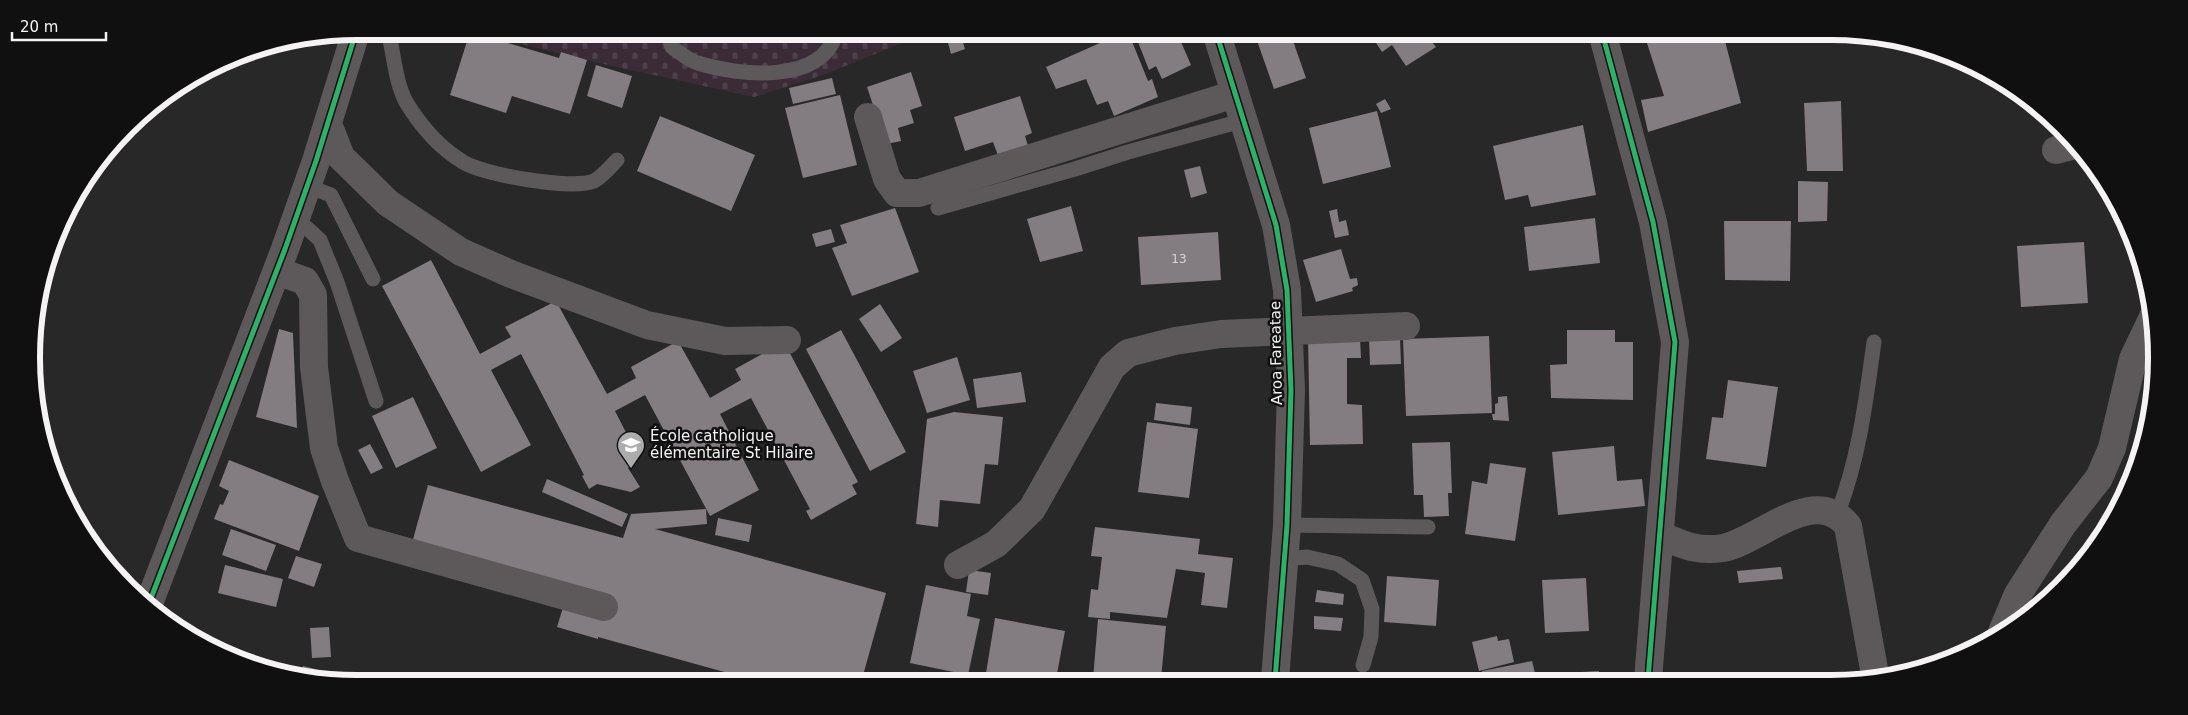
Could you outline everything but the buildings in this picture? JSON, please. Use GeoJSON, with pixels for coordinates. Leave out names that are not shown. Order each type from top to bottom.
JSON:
{"type":"FeatureCollection","features":[{"type":"Feature","properties":{"kind":"street"},"geometry":{"type":"LineString","coordinates":[[151,598],[296,218],[328,124],[354,40]]}},
{"type":"Feature","properties":{"kind":"street","name":"Aroa Fareatae"},"geometry":{"type":"LineString","coordinates":[[1219,40],[1245,120],[1276,225],[1287,290],[1291,390],[1287,525],[1275,675]]}},
{"type":"Feature","properties":{"kind":"street"},"geometry":{"type":"LineString","coordinates":[[1604,40],[1652,222],[1675,342],[1648,675]]}},
{"type":"Feature","properties":{"kind":"street"},"geometry":{"type":"LineString","coordinates":[[868,117],[887,178],[897,193],[919,193],[1235,94]]}},
{"type":"Feature","properties":{"kind":"street"},"geometry":{"type":"LineString","coordinates":[[328,124],[341,157],[388,203],[461,252],[520,278],[647,325],[725,341],[787,340]]}},
{"type":"Feature","properties":{"kind":"street"},"geometry":{"type":"LineString","coordinates":[[276,271],[305,282],[313,295],[314,367],[324,448],[358,538],[604,606]]}},
{"type":"Feature","properties":{"kind":"street"},"geometry":{"type":"LineString","coordinates":[[958,565],[996,544],[1032,509],[1112,367],[1128,353],[1175,341],[1222,334],[1289,329],[1406,326]]}},
{"type":"Feature","properties":{"kind":"street"},"geometry":{"type":"LineString","coordinates":[[2007,621],[2023,586],[2063,524],[2099,478],[2112,448],[2132,359],[2146,330]]}},
{"type":"Feature","properties":{"kind":"street"},"geometry":{"type":"LineString","coordinates":[[1660,534],[1695,550],[1724,548],[1780,521],[1818,508],[1837,515],[1848,526],[1874,672]]}},
{"type":"Feature","properties":{"kind":"lane"},"geometry":{"type":"LineString","coordinates":[[390,40],[400,84],[406,101],[434,139],[465,164],[527,181],[570,184],[595,181],[618,160]]}},
{"type":"Feature","properties":{"kind":"lane"},"geometry":{"type":"LineString","coordinates":[[670,40],[672,46],[696,63],[749,74],[791,71],[823,55],[832,40]]}},
{"type":"Feature","properties":{"kind":"lane"},"geometry":{"type":"LineString","coordinates":[[938,208],[1245,120]]}},
{"type":"Feature","properties":{"kind":"lane"},"geometry":{"type":"LineString","coordinates":[[307,186],[332,195],[373,279]]}},
{"type":"Feature","properties":{"kind":"lane"},"geometry":{"type":"LineString","coordinates":[[296,218],[320,240],[337,282],[376,401]]}},
{"type":"Feature","properties":{"kind":"lane"},"geometry":{"type":"LineString","coordinates":[[1837,515],[1846,491],[1862,428],[1874,342]]}},
{"type":"Feature","properties":{"kind":"lane"},"geometry":{"type":"LineString","coordinates":[[1287,525],[1326,528],[1428,527]]}},
{"type":"Feature","properties":{"kind":"lane"},"geometry":{"type":"LineString","coordinates":[[1283,560],[1307,556],[1338,564],[1362,580],[1372,609],[1371,637],[1364,664]]}},
{"type":"Feature","properties":{"kind":"green space"},"geometry":{"type":"Polygon","coordinates":[[[505,40],[910,40],[823,75],[754,97],[505,40]]]}},
{"type":"Feature","properties":{"kind":"cycle path"},"geometry":{"type":"LineString","coordinates":[[151,598],[285,249],[316,161],[353,40]]}},
{"type":"Feature","properties":{"kind":"cycle path"},"geometry":{"type":"LineString","coordinates":[[1219,40],[1276,225],[1287,290],[1291,390],[1287,525],[1275,675]]}},
{"type":"Feature","properties":{"kind":"cycle path"},"geometry":{"type":"LineString","coordinates":[[1604,40],[1653,222],[1675,342],[1648,675]]}},
{"type":"Feature","properties":{"kind":"place","name":"École catholique élémentaire St Hilaire"},"geometry":{"type":"Point","coordinates":[631,469]}}]}
